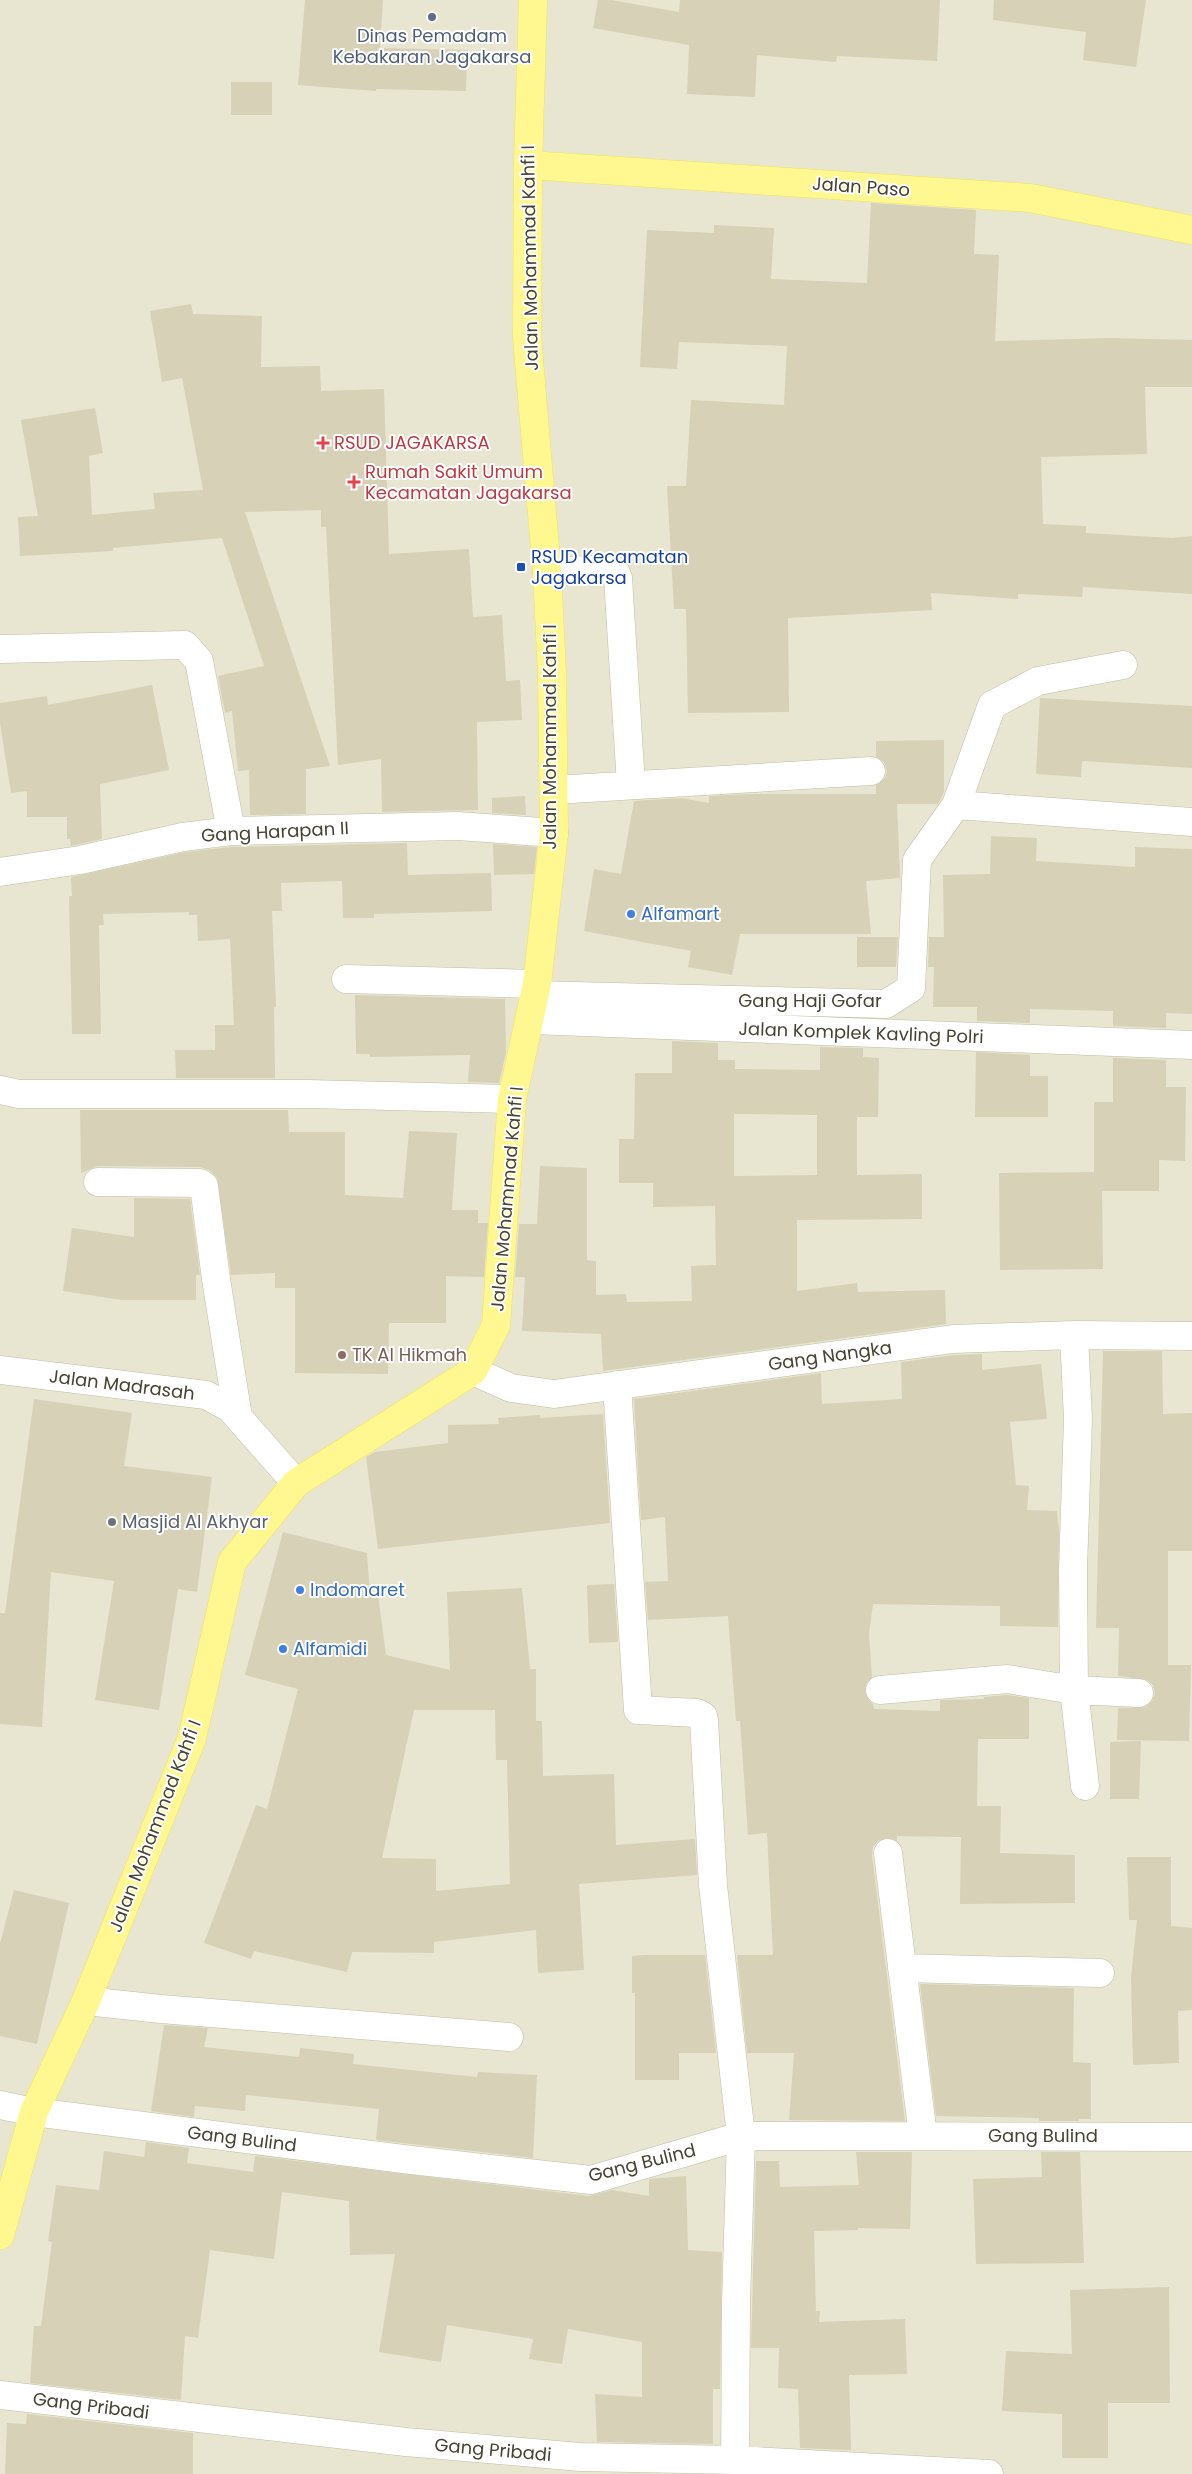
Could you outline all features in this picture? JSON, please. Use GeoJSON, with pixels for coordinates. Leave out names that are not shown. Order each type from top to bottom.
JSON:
{"type":"FeatureCollection","features":[{"type":"Feature","properties":{"kind":"main road","name":"Jalan Mohammad Kahfi I"},"geometry":{"type":"LineString","coordinates":[[0,2235],[34,2112],[86,2001],[192,1738],[232,1562],[296,1484],[473,1371],[496,1325],[512,1099],[534,1000],[554,833],[552,673],[547,572],[528,337],[528,165],[533,0]]}},
{"type":"Feature","properties":{"kind":"main road","name":"Jalan Paso"},"geometry":{"type":"LineString","coordinates":[[528,165],[1030,198],[1192,230]]}},
{"type":"Feature","properties":{"kind":"street"},"geometry":{"type":"LineString","coordinates":[[547,572],[611,569],[615,571],[618,578],[632,785]]}},
{"type":"Feature","properties":{"kind":"street"},"geometry":{"type":"LineString","coordinates":[[0,649],[185,645],[199,661],[231,832]]}},
{"type":"Feature","properties":{"kind":"street","name":"Gang Haji Gofar"},"geometry":{"type":"LineString","coordinates":[[534,1000],[886,1004],[911,988],[918,860],[956,805],[992,704],[1038,681],[1123,665]]}},
{"type":"Feature","properties":{"kind":"street"},"geometry":{"type":"LineString","coordinates":[[554,790],[872,771]]}},
{"type":"Feature","properties":{"kind":"street"},"geometry":{"type":"LineString","coordinates":[[956,805],[1192,822]]}},
{"type":"Feature","properties":{"kind":"street","name":"Gang Harapan II"},"geometry":{"type":"LineString","coordinates":[[0,872],[80,860],[183,837],[231,832],[458,826],[554,833]]}},
{"type":"Feature","properties":{"kind":"street"},"geometry":{"type":"LineString","coordinates":[[346,980],[534,1000]]}},
{"type":"Feature","properties":{"kind":"street","name":"Jalan Komplek Kavling Polri"},"geometry":{"type":"LineString","coordinates":[[534,1000],[1192,1046]]}},
{"type":"Feature","properties":{"kind":"street"},"geometry":{"type":"LineString","coordinates":[[0,1090],[19,1094],[308,1094],[512,1099]]}},
{"type":"Feature","properties":{"kind":"street"},"geometry":{"type":"LineString","coordinates":[[98,1182],[200,1183],[204,1186],[216,1279],[238,1417]]}},
{"type":"Feature","properties":{"kind":"street"},"geometry":{"type":"LineString","coordinates":[[1074,1336],[1078,1419],[1073,1570],[1074,1690],[1085,1786]]}},
{"type":"Feature","properties":{"kind":"street","name":"Gang Nangka"},"geometry":{"type":"LineString","coordinates":[[473,1371],[512,1388],[554,1394],[953,1339],[1192,1336]]}},
{"type":"Feature","properties":{"kind":"street","name":"Jalan Madrasah"},"geometry":{"type":"LineString","coordinates":[[0,1370],[206,1395],[230,1408],[296,1484]]}},
{"type":"Feature","properties":{"kind":"street"},"geometry":{"type":"LineString","coordinates":[[617,1385],[637,1707],[642,1712],[697,1713],[703,1716],[712,1885],[741,2136],[736,2304],[736,2467]]}},
{"type":"Feature","properties":{"kind":"street"},"geometry":{"type":"LineString","coordinates":[[880,1690],[1008,1679],[1074,1690],[1139,1693]]}},
{"type":"Feature","properties":{"kind":"street"},"geometry":{"type":"LineString","coordinates":[[888,1854],[923,2136]]}},
{"type":"Feature","properties":{"kind":"street"},"geometry":{"type":"LineString","coordinates":[[902,1968],[1100,1973]]}},
{"type":"Feature","properties":{"kind":"street"},"geometry":{"type":"LineString","coordinates":[[86,2001],[161,2009],[509,2036]]}},
{"type":"Feature","properties":{"kind":"street","name":"Gang Bulind"},"geometry":{"type":"LineString","coordinates":[[0,2105],[34,2112],[411,2160],[591,2180],[741,2136],[1192,2137]]}},
{"type":"Feature","properties":{"kind":"street","name":"Gang Pribadi"},"geometry":{"type":"LineString","coordinates":[[0,2395],[449,2446],[580,2457],[736,2467],[989,2474]]}},
{"type":"Feature","properties":{"kind":"shaded area"},"geometry":{"type":"Polygon","coordinates":[[[0,0],[1192,0],[1192,2474],[0,2474],[0,0]]]}},
{"type":"Feature","properties":{"kind":"building"},"geometry":{"type":"Polygon","coordinates":[[[305,0],[383,0],[380,48],[467,50],[466,91],[376,89],[376,91],[298,85],[305,0]]]}},
{"type":"Feature","properties":{"kind":"building"},"geometry":{"type":"Polygon","coordinates":[[[598,0],[611,0],[679,12],[680,0],[940,0],[937,61],[837,56],[836,62],[757,55],[755,97],[687,94],[689,45],[593,28],[598,0]]]}},
{"type":"Feature","properties":{"kind":"building"},"geometry":{"type":"Polygon","coordinates":[[[994,0],[1146,0],[1136,67],[1083,60],[1086,32],[993,20],[994,0]]]}},
{"type":"Feature","properties":{"kind":"building"},"geometry":{"type":"Polygon","coordinates":[[[231,82],[272,82],[272,115],[231,115],[231,82]]]}},
{"type":"Feature","properties":{"kind":"building"},"geometry":{"type":"Polygon","coordinates":[[[871,203],[976,210],[974,254],[999,255],[995,341],[1110,338],[1192,340],[1192,387],[1145,387],[1147,454],[1041,457],[1043,524],[1086,526],[1086,533],[1172,538],[1192,536],[1192,594],[1083,587],[1082,597],[1018,594],[1018,599],[931,593],[932,610],[788,618],[789,712],[688,713],[686,609],[674,609],[667,486],[686,486],[691,400],[784,405],[787,346],[679,342],[677,369],[640,367],[647,230],[714,233],[714,225],[774,228],[771,279],[867,283],[871,203]]]}},
{"type":"Feature","properties":{"kind":"building"},"geometry":{"type":"Polygon","coordinates":[[[191,304],[193,314],[262,316],[261,367],[320,366],[321,391],[384,389],[389,554],[469,549],[473,617],[502,615],[506,681],[520,680],[522,720],[477,722],[478,810],[382,812],[381,759],[338,765],[326,527],[321,527],[321,510],[245,512],[330,766],[306,769],[306,814],[250,815],[249,770],[238,771],[232,711],[225,713],[218,676],[264,666],[222,538],[113,548],[113,551],[20,556],[18,517],[38,516],[21,420],[95,408],[103,453],[89,456],[92,515],[155,509],[153,493],[203,490],[182,378],[162,382],[150,311],[191,304]]]}},
{"type":"Feature","properties":{"kind":"building"},"geometry":{"type":"Polygon","coordinates":[[[152,685],[169,770],[100,784],[102,839],[71,846],[70,839],[67,839],[67,817],[27,817],[27,791],[11,793],[0,723],[0,703],[47,696],[48,705],[152,685]]]}},
{"type":"Feature","properties":{"kind":"building"},"geometry":{"type":"Polygon","coordinates":[[[1040,698],[1192,706],[1192,768],[1082,761],[1081,777],[1036,774],[1040,698]]]}},
{"type":"Feature","properties":{"kind":"building"},"geometry":{"type":"Polygon","coordinates":[[[944,740],[944,792],[938,804],[897,804],[900,878],[866,881],[871,934],[740,934],[732,975],[688,967],[691,951],[584,931],[594,869],[621,874],[634,801],[681,798],[709,803],[709,796],[876,794],[876,785],[885,778],[887,771],[884,762],[876,757],[876,741],[944,740]]]}},
{"type":"Feature","properties":{"kind":"building"},"geometry":{"type":"Polygon","coordinates":[[[525,796],[526,815],[492,813],[492,798],[525,796]]]}},
{"type":"Feature","properties":{"kind":"building"},"geometry":{"type":"Polygon","coordinates":[[[991,836],[1037,838],[1036,861],[1135,867],[1135,847],[1192,849],[1192,1014],[1166,1013],[1166,1028],[1113,1026],[1113,1011],[1030,1009],[1030,1023],[977,1021],[977,1007],[933,1007],[934,967],[928,967],[929,937],[944,937],[943,875],[990,874],[991,836]]]}},
{"type":"Feature","properties":{"kind":"building"},"geometry":{"type":"Polygon","coordinates":[[[407,843],[408,875],[491,873],[492,911],[374,914],[374,918],[343,918],[342,881],[281,883],[282,911],[272,911],[276,1007],[274,1007],[275,1078],[176,1078],[175,1050],[215,1050],[215,1025],[234,1025],[230,939],[198,941],[197,915],[189,915],[189,912],[103,914],[104,925],[99,925],[101,1034],[72,1034],[69,896],[72,896],[71,877],[186,852],[232,847],[407,843]]]}},
{"type":"Feature","properties":{"kind":"building"},"geometry":{"type":"Polygon","coordinates":[[[493,844],[537,847],[534,874],[494,875],[493,844]]]}},
{"type":"Feature","properties":{"kind":"building"},"geometry":{"type":"Polygon","coordinates":[[[857,937],[898,937],[896,967],[857,967],[857,937]]]}},
{"type":"Feature","properties":{"kind":"building"},"geometry":{"type":"Polygon","coordinates":[[[355,995],[505,999],[506,1053],[499,1083],[468,1082],[470,1055],[370,1057],[370,1054],[356,1054],[355,995]]]}},
{"type":"Feature","properties":{"kind":"building"},"geometry":{"type":"Polygon","coordinates":[[[672,1041],[718,1043],[718,1060],[735,1060],[735,1069],[820,1070],[820,1047],[863,1048],[863,1057],[879,1058],[878,1117],[857,1117],[857,1175],[922,1174],[922,1219],[797,1220],[797,1291],[857,1283],[858,1292],[945,1290],[946,1324],[603,1371],[601,1334],[522,1331],[525,1277],[515,1277],[519,1224],[537,1224],[540,1166],[587,1168],[587,1260],[596,1261],[596,1295],[626,1294],[627,1302],[692,1301],[691,1266],[716,1265],[715,1206],[653,1207],[653,1183],[619,1183],[619,1139],[634,1139],[635,1073],[672,1073],[672,1041]],[[734,1114],[734,1176],[817,1175],[817,1115],[734,1114]]]}},
{"type":"Feature","properties":{"kind":"building"},"geometry":{"type":"Polygon","coordinates":[[[976,1052],[1030,1055],[1030,1076],[1048,1076],[1048,1117],[975,1117],[976,1052]]]}},
{"type":"Feature","properties":{"kind":"building"},"geometry":{"type":"Polygon","coordinates":[[[1113,1058],[1166,1060],[1166,1087],[1186,1087],[1185,1161],[1159,1160],[1159,1191],[1102,1191],[1103,1269],[1000,1270],[999,1173],[1094,1172],[1094,1102],[1113,1102],[1113,1058]]]}},
{"type":"Feature","properties":{"kind":"building"},"geometry":{"type":"Polygon","coordinates":[[[80,1110],[288,1110],[289,1132],[345,1132],[345,1195],[403,1198],[409,1131],[457,1133],[452,1210],[478,1210],[478,1223],[488,1223],[484,1277],[446,1276],[446,1323],[389,1323],[388,1374],[295,1373],[295,1288],[275,1288],[275,1273],[231,1275],[217,1178],[209,1170],[200,1167],[98,1166],[81,1173],[80,1110]]]}},
{"type":"Feature","properties":{"kind":"building"},"geometry":{"type":"Polygon","coordinates":[[[134,1198],[190,1199],[200,1275],[196,1275],[196,1300],[122,1300],[63,1291],[72,1228],[134,1237],[134,1198]]]}},
{"type":"Feature","properties":{"kind":"building"},"geometry":{"type":"Polygon","coordinates":[[[1103,1351],[1162,1351],[1163,1414],[1192,1413],[1192,1551],[1168,1551],[1168,1665],[1191,1665],[1189,1741],[1117,1740],[1118,1708],[1146,1707],[1152,1701],[1155,1693],[1153,1685],[1147,1680],[1118,1676],[1119,1628],[1096,1628],[1103,1351]]]}},
{"type":"Feature","properties":{"kind":"building"},"geometry":{"type":"Polygon","coordinates":[[[982,1354],[982,1370],[1041,1364],[1047,1419],[1010,1422],[1016,1485],[1029,1486],[1027,1510],[1057,1511],[1059,1530],[1058,1627],[1000,1626],[1000,1606],[873,1604],[869,1634],[872,1677],[866,1684],[865,1692],[874,1709],[940,1711],[940,1700],[984,1699],[984,1697],[1006,1695],[1029,1698],[1029,1739],[978,1739],[977,1806],[1001,1806],[1000,1853],[1075,1855],[1075,1903],[960,1904],[961,1837],[897,1836],[897,1841],[887,1838],[878,1841],[873,1847],[872,1855],[905,2121],[789,2120],[794,2053],[747,2053],[737,1955],[773,1955],[767,1833],[748,1835],[740,1721],[736,1721],[728,1616],[648,1620],[645,1582],[668,1581],[665,1517],[641,1520],[634,1399],[821,1373],[822,1404],[902,1399],[901,1362],[954,1355],[982,1354]]]}},
{"type":"Feature","properties":{"kind":"building","name":"Masjid Al Akhyar"},"geometry":{"type":"Polygon","coordinates":[[[34,1399],[132,1413],[124,1466],[212,1477],[197,1592],[178,1589],[159,1710],[95,1700],[114,1581],[51,1572],[42,1727],[0,1724],[0,1613],[5,1613],[34,1399]]]}},
{"type":"Feature","properties":{"kind":"building"},"geometry":{"type":"Polygon","coordinates":[[[603,1414],[610,1523],[378,1549],[366,1457],[375,1452],[448,1443],[448,1425],[499,1424],[498,1418],[540,1415],[540,1418],[603,1414]]]}},
{"type":"Feature","properties":{"kind":"building"},"geometry":{"type":"Polygon","coordinates":[[[283,1532],[367,1553],[370,1596],[378,1595],[386,1655],[450,1670],[447,1592],[522,1588],[530,1669],[536,1669],[536,1721],[542,1721],[543,1776],[614,1774],[616,1845],[695,1839],[697,1875],[579,1884],[584,1970],[538,1973],[536,1930],[434,1942],[434,1953],[352,1952],[347,1972],[254,1951],[251,1959],[204,1943],[256,1805],[267,1809],[298,1689],[245,1675],[283,1532]],[[414,1710],[382,1858],[436,1859],[436,1891],[510,1884],[507,1760],[496,1760],[495,1710],[414,1710]]]}},
{"type":"Feature","properties":{"kind":"building"},"geometry":{"type":"Polygon","coordinates":[[[614,1584],[618,1642],[589,1643],[587,1585],[614,1584]]]}},
{"type":"Feature","properties":{"kind":"building"},"geometry":{"type":"Polygon","coordinates":[[[1141,1741],[1139,1799],[1110,1799],[1110,1742],[1141,1741]]]}},
{"type":"Feature","properties":{"kind":"building"},"geometry":{"type":"Polygon","coordinates":[[[1127,1857],[1171,1857],[1171,1926],[1192,1928],[1192,2010],[1178,2011],[1179,2063],[1133,2065],[1131,1977],[1137,1920],[1129,1920],[1127,1857]]]}},
{"type":"Feature","properties":{"kind":"building"},"geometry":{"type":"Polygon","coordinates":[[[14,1890],[69,1903],[37,2044],[0,2036],[0,1944],[14,1890]]]}},
{"type":"Feature","properties":{"kind":"building"},"geometry":{"type":"Polygon","coordinates":[[[705,1955],[716,2053],[679,2053],[679,2080],[635,2080],[635,1993],[632,1993],[632,1956],[705,1955]]]}},
{"type":"Feature","properties":{"kind":"building"},"geometry":{"type":"Polygon","coordinates":[[[920,1984],[1074,1988],[1073,2062],[1091,2063],[1091,2119],[1079,2119],[1079,2121],[1039,2121],[1039,2118],[936,2116],[920,1984]]]}},
{"type":"Feature","properties":{"kind":"building"},"geometry":{"type":"Polygon","coordinates":[[[164,2025],[208,2028],[204,2047],[299,2057],[300,2048],[354,2054],[353,2064],[477,2077],[478,2072],[537,2075],[533,2158],[376,2140],[379,2109],[246,2095],[245,2111],[195,2106],[194,2117],[151,2111],[164,2025]]]}},
{"type":"Feature","properties":{"kind":"building"},"geometry":{"type":"Polygon","coordinates":[[[146,2142],[189,2148],[187,2163],[253,2172],[255,2156],[589,2196],[612,2190],[649,2196],[649,2179],[686,2176],[688,2250],[722,2252],[720,2389],[713,2389],[713,2444],[597,2442],[595,2394],[642,2397],[642,2342],[568,2329],[562,2364],[529,2359],[533,2339],[447,2325],[441,2362],[379,2352],[395,2254],[350,2255],[349,2201],[282,2192],[274,2259],[210,2250],[198,2338],[185,2336],[181,2400],[30,2383],[34,2326],[41,2326],[52,2242],[48,2241],[56,2185],[99,2190],[104,2151],[144,2157],[146,2142]]]}},
{"type":"Feature","properties":{"kind":"building"},"geometry":{"type":"Polygon","coordinates":[[[856,2152],[912,2152],[910,2229],[858,2228],[858,2230],[814,2231],[816,2311],[820,2311],[819,2322],[905,2319],[907,2374],[849,2375],[851,2450],[800,2448],[798,2389],[778,2388],[779,2348],[751,2348],[756,2161],[779,2161],[780,2187],[859,2185],[856,2152]]]}},
{"type":"Feature","properties":{"kind":"building"},"geometry":{"type":"Polygon","coordinates":[[[1041,2152],[1080,2152],[1084,2263],[976,2264],[973,2179],[1042,2177],[1041,2152]]]}},
{"type":"Feature","properties":{"kind":"building"},"geometry":{"type":"Polygon","coordinates":[[[1169,2287],[1170,2403],[1108,2403],[1108,2458],[1062,2458],[1062,2414],[1002,2411],[1006,2351],[1072,2354],[1070,2290],[1169,2287]]]}},
{"type":"Feature","properties":{"kind":"building"},"geometry":{"type":"Polygon","coordinates":[[[27,2414],[193,2433],[193,2474],[5,2474],[7,2423],[26,2424],[27,2414]]]}},
{"type":"Feature","properties":{"kind":"place","name":"Dinas Pemadam Kebakaran Jagakarsa"},"geometry":{"type":"Point","coordinates":[432,17]}},
{"type":"Feature","properties":{"kind":"place","name":"RSUD JAGAKARSA"},"geometry":{"type":"Point","coordinates":[323,443]}},
{"type":"Feature","properties":{"kind":"place","name":"Rumah Sakit Umum Kecamatan Jagakarsa"},"geometry":{"type":"Point","coordinates":[354,482]}},
{"type":"Feature","properties":{"kind":"place","name":"RSUD Kecamatan Jagakarsa"},"geometry":{"type":"Point","coordinates":[521,567]}},
{"type":"Feature","properties":{"kind":"place","name":"Alfamart"},"geometry":{"type":"Point","coordinates":[631,914]}},
{"type":"Feature","properties":{"kind":"place","name":"TK Al Hikmah"},"geometry":{"type":"Point","coordinates":[342,1355]}},
{"type":"Feature","properties":{"kind":"place","name":"Masjid Al Akhyar"},"geometry":{"type":"Point","coordinates":[112,1522]}},
{"type":"Feature","properties":{"kind":"place","name":"Indomaret"},"geometry":{"type":"Point","coordinates":[300,1590]}},
{"type":"Feature","properties":{"kind":"place","name":"Alfamidi"},"geometry":{"type":"Point","coordinates":[283,1649]}}]}
